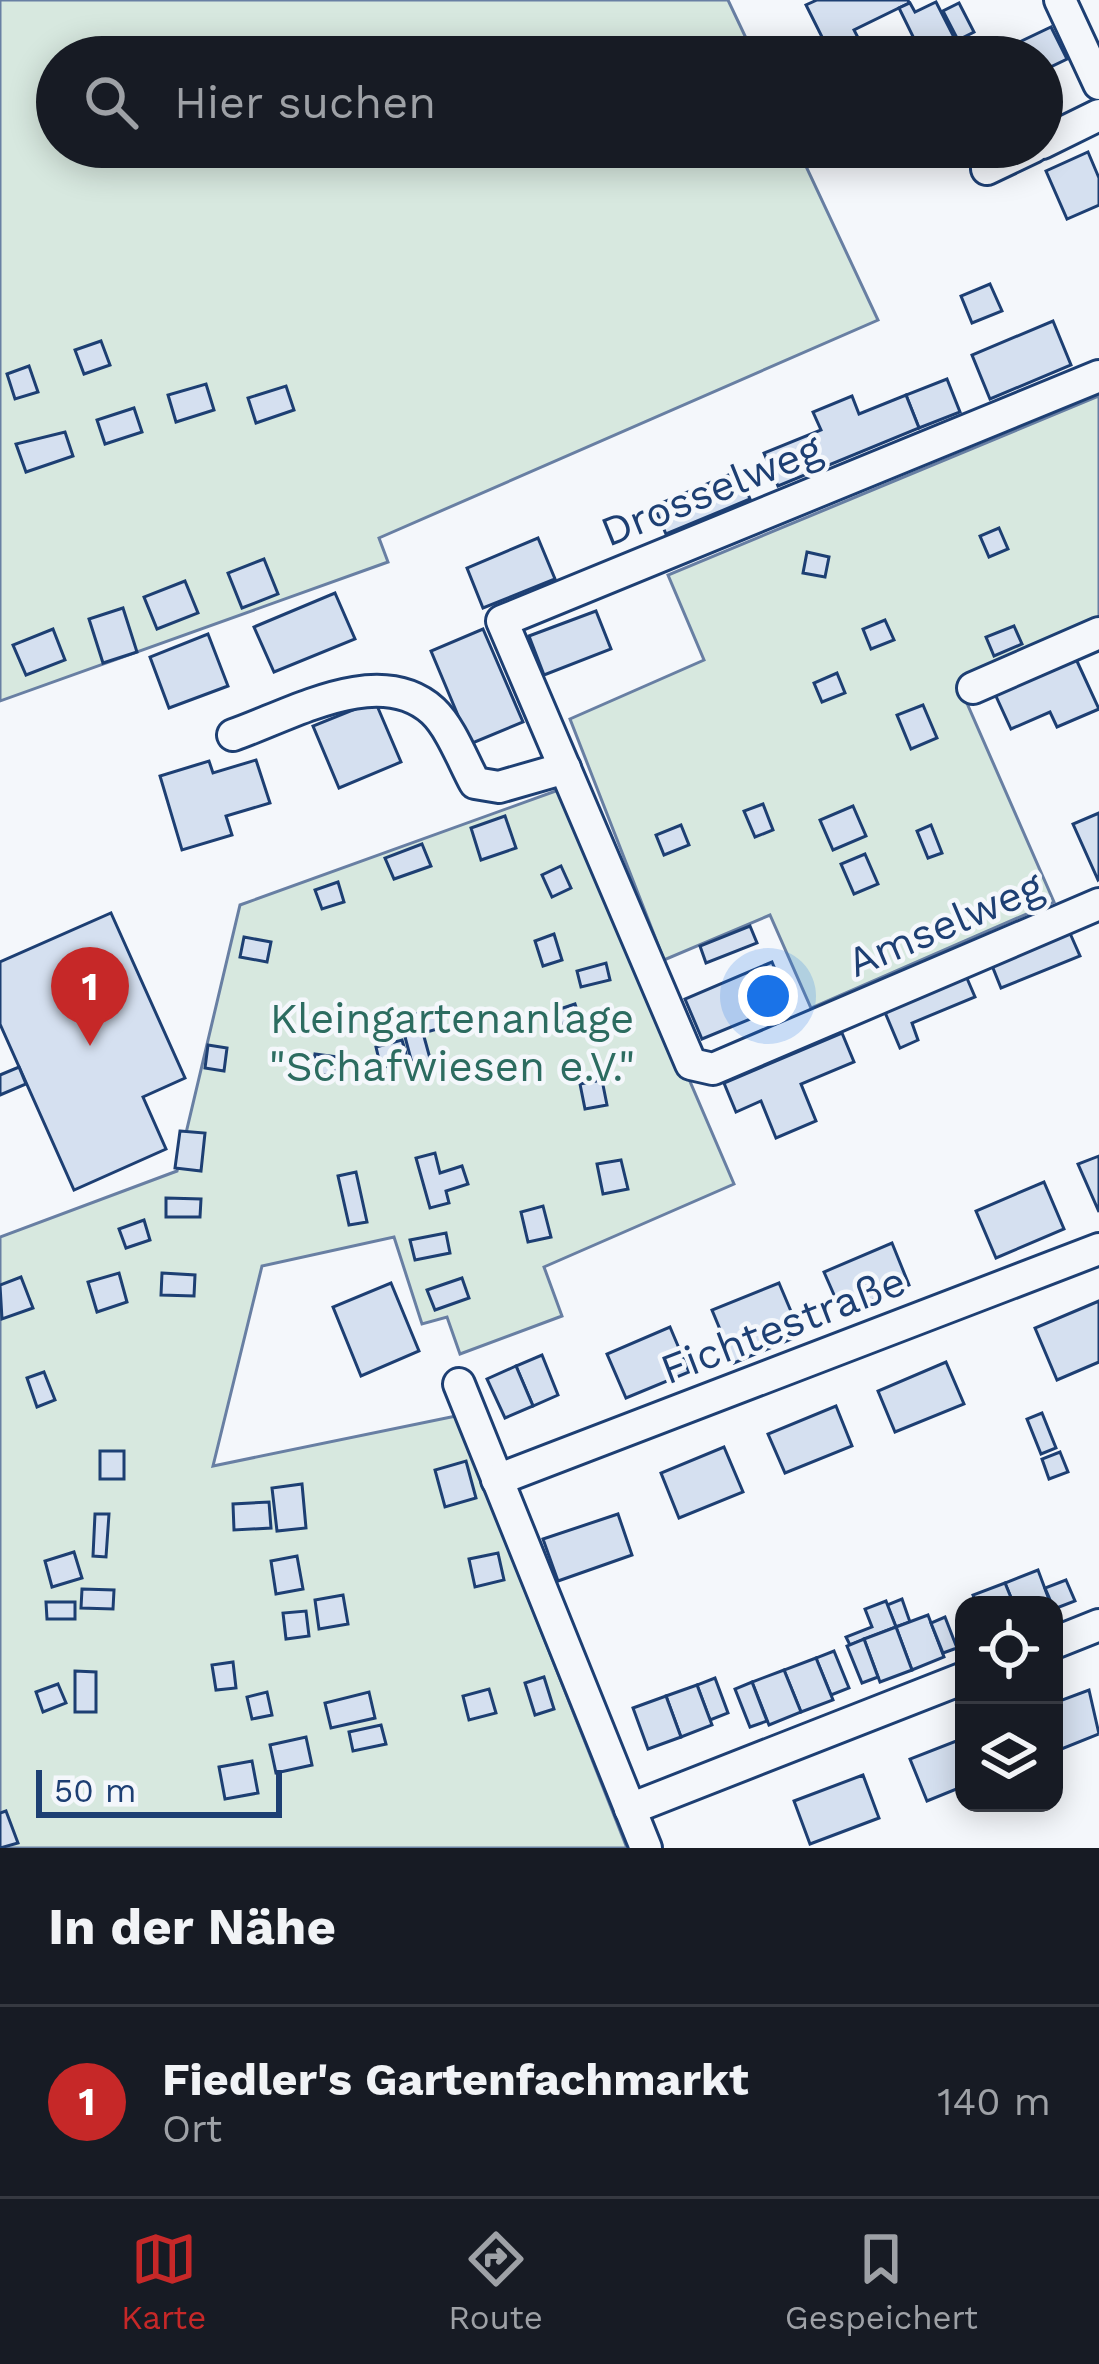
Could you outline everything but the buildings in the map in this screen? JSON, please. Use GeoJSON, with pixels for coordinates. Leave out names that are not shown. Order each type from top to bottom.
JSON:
{"type":"FeatureCollection","features":[{"type":"Feature","properties":{"kind":"street"},"geometry":{"type":"LineString","coordinates":[[1060,0],[1099,84]]}},
{"type":"Feature","properties":{"kind":"street"},"geometry":{"type":"LineString","coordinates":[[1063,132],[1099,115]]}},
{"type":"Feature","properties":{"kind":"street"},"geometry":{"type":"LineString","coordinates":[[987,170],[991,168]]}},
{"type":"Feature","properties":{"kind":"street","name":"Drosselweg"},"geometry":{"type":"LineString","coordinates":[[691,1064],[502,621],[1099,376]]}},
{"type":"Feature","properties":{"kind":"street"},"geometry":{"type":"LineString","coordinates":[[973,688],[1099,634]]}},
{"type":"Feature","properties":{"kind":"street"},"geometry":{"type":"LineString","coordinates":[[232,735],[374,688],[407,693],[436,713],[475,783],[499,788],[565,768]]}},
{"type":"Feature","properties":{"kind":"street","name":"Amselweg"},"geometry":{"type":"LineString","coordinates":[[691,1064],[713,1069],[1099,904]]}},
{"type":"Feature","properties":{"kind":"street","name":"Fichtestraße"},"geometry":{"type":"LineString","coordinates":[[497,1480],[1099,1249]]}},
{"type":"Feature","properties":{"kind":"street"},"geometry":{"type":"LineString","coordinates":[[459,1384],[646,1848]]}},
{"type":"Feature","properties":{"kind":"street"},"geometry":{"type":"LineString","coordinates":[[1063,1639],[1099,1625]]}},
{"type":"Feature","properties":{"kind":"street"},"geometry":{"type":"LineString","coordinates":[[630,1809],[955,1682]]}},
{"type":"Feature","properties":{"kind":"green space"},"geometry":{"type":"Polygon","coordinates":[[[0,0],[728,0],[745,36],[36,36],[36,168],[807,168],[878,320],[379,538],[388,562],[0,701],[0,0]]]}},
{"type":"Feature","properties":{"kind":"green space"},"geometry":{"type":"Polygon","coordinates":[[[1099,396],[1099,622],[959,685],[1054,902],[811,1008],[770,915],[664,960],[570,719],[704,660],[668,575],[1099,396]]]}},
{"type":"Feature","properties":{"kind":"green space","name":"Kleingartenanlage \"Schafwiesen e.V.\""},"geometry":{"type":"Polygon","coordinates":[[[564,788],[734,1184],[544,1267],[562,1316],[460,1354],[447,1317],[422,1324],[394,1237],[262,1266],[213,1466],[456,1416],[627,1848],[0,1848],[0,1237],[177,1171],[240,905],[564,788]]]}},
{"type":"Feature","properties":{"kind":"place","name":"Fiedler's Gartenfachmarkt"},"geometry":{"type":"Point","coordinates":[90,1046]}}]}
